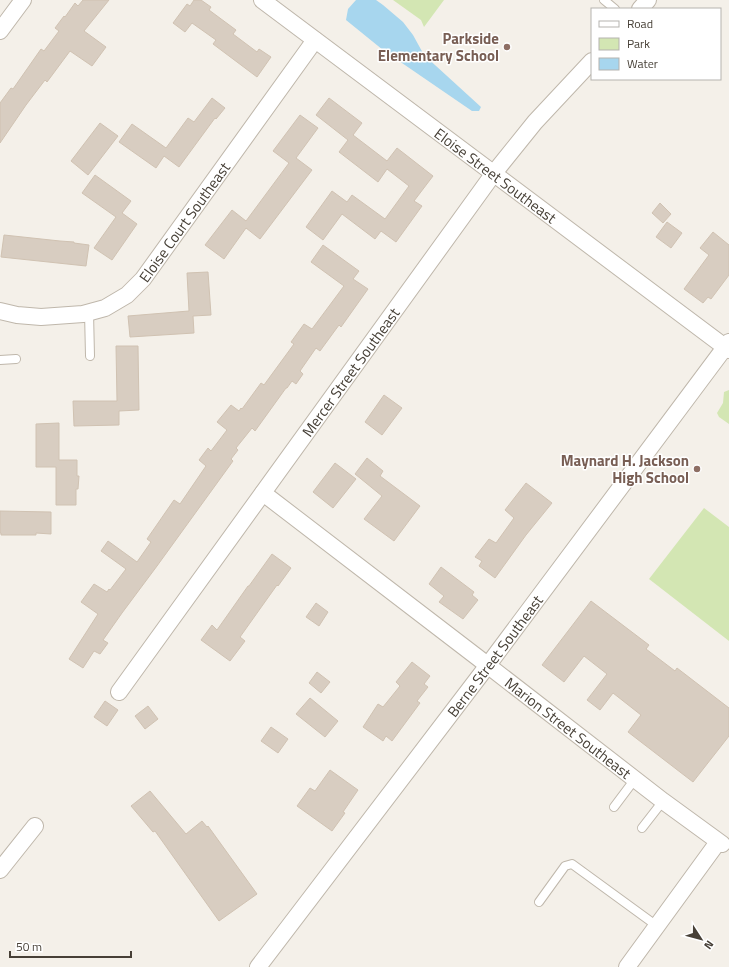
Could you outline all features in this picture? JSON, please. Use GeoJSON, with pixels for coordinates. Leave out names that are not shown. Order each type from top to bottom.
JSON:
{"type":"FeatureCollection","features":[{"type":"Feature","properties":{"kind":"street"},"geometry":{"type":"LineString","coordinates":[[0,31],[23,0]]}},
{"type":"Feature","properties":{"kind":"street","name":"Eloise Street Southeast"},"geometry":{"type":"LineString","coordinates":[[262,0],[728,346]]}},
{"type":"Feature","properties":{"kind":"street"},"geometry":{"type":"LineString","coordinates":[[641,8],[648,0]]}},
{"type":"Feature","properties":{"kind":"street","name":"Eloise Court Southeast"},"geometry":{"type":"LineString","coordinates":[[0,310],[17,315],[42,316],[83,314],[105,308],[127,295],[143,279],[315,40]]}},
{"type":"Feature","properties":{"kind":"street","name":"Mercer Street Southeast"},"geometry":{"type":"LineString","coordinates":[[119,692],[494,173],[535,122],[591,62]]}},
{"type":"Feature","properties":{"kind":"street","name":"Berne Street Southeast"},"geometry":{"type":"LineString","coordinates":[[258,967],[728,346]]}},
{"type":"Feature","properties":{"kind":"street","name":"Marion Street Southeast"},"geometry":{"type":"LineString","coordinates":[[263,493],[663,801],[723,844]]}},
{"type":"Feature","properties":{"kind":"street"},"geometry":{"type":"LineString","coordinates":[[0,870],[35,826]]}},
{"type":"Feature","properties":{"kind":"street"},"geometry":{"type":"LineString","coordinates":[[627,967],[657,926],[723,844]]}},
{"type":"Feature","properties":{"kind":"lane"},"geometry":{"type":"LineString","coordinates":[[604,0],[614,8]]}},
{"type":"Feature","properties":{"kind":"lane"},"geometry":{"type":"LineString","coordinates":[[89,312],[90,356]]}},
{"type":"Feature","properties":{"kind":"lane"},"geometry":{"type":"LineString","coordinates":[[0,360],[16,359]]}},
{"type":"Feature","properties":{"kind":"lane"},"geometry":{"type":"LineString","coordinates":[[614,807],[635,779]]}},
{"type":"Feature","properties":{"kind":"lane"},"geometry":{"type":"LineString","coordinates":[[642,828],[663,801]]}},
{"type":"Feature","properties":{"kind":"lane"},"geometry":{"type":"LineString","coordinates":[[539,902],[565,866],[572,864],[657,926]]}},
{"type":"Feature","properties":{"kind":"green space"},"geometry":{"type":"Polygon","coordinates":[[[393,0],[444,0],[424,27],[421,20],[393,0]]]}},
{"type":"Feature","properties":{"kind":"green space"},"geometry":{"type":"Polygon","coordinates":[[[729,390],[729,424],[719,417],[717,413],[723,403],[724,392],[729,390]]]}},
{"type":"Feature","properties":{"kind":"green space"},"geometry":{"type":"Polygon","coordinates":[[[704,508],[729,527],[729,641],[649,579],[704,508]]]}},
{"type":"Feature","properties":{"kind":"water"},"geometry":{"type":"Polygon","coordinates":[[[356,0],[376,0],[403,22],[413,35],[424,55],[481,107],[479,111],[472,111],[383,50],[346,20],[348,9],[356,0]]]}},
{"type":"Feature","properties":{"kind":"building"},"geometry":{"type":"Polygon","coordinates":[[[83,0],[109,0],[84,31],[106,47],[92,66],[70,51],[47,82],[45,80],[0,143],[0,103],[11,88],[13,89],[41,49],[44,51],[59,31],[55,28],[64,16],[65,17],[75,3],[78,6],[83,0]]]}},
{"type":"Feature","properties":{"kind":"building"},"geometry":{"type":"Polygon","coordinates":[[[194,0],[201,0],[211,7],[209,10],[236,30],[233,34],[257,52],[259,49],[271,57],[257,77],[213,44],[216,40],[192,23],[185,32],[173,23],[187,4],[190,6],[194,0]]]}},
{"type":"Feature","properties":{"kind":"building"},"geometry":{"type":"Polygon","coordinates":[[[212,98],[225,108],[216,119],[215,118],[179,167],[164,156],[156,168],[119,142],[132,124],[166,148],[188,118],[194,122],[212,98]]]}},
{"type":"Feature","properties":{"kind":"building"},"geometry":{"type":"Polygon","coordinates":[[[329,98],[362,123],[353,135],[387,161],[397,148],[433,176],[414,201],[422,206],[396,242],[381,231],[375,239],[342,214],[323,240],[306,227],[332,191],[347,202],[352,195],[385,219],[409,186],[387,169],[378,182],[339,152],[348,140],[316,115],[329,98]]]}},
{"type":"Feature","properties":{"kind":"building"},"geometry":{"type":"Polygon","coordinates":[[[300,115],[318,128],[296,158],[312,170],[260,239],[246,228],[224,259],[205,245],[232,210],[246,221],[289,163],[273,151],[300,115]]]}},
{"type":"Feature","properties":{"kind":"building"},"geometry":{"type":"Polygon","coordinates":[[[100,123],[118,136],[88,175],[71,161],[100,123]]]}},
{"type":"Feature","properties":{"kind":"building"},"geometry":{"type":"Polygon","coordinates":[[[95,175],[131,201],[122,213],[137,224],[112,260],[94,248],[116,217],[82,193],[95,175]]]}},
{"type":"Feature","properties":{"kind":"building"},"geometry":{"type":"Polygon","coordinates":[[[660,203],[671,214],[663,223],[652,213],[660,203]]]}},
{"type":"Feature","properties":{"kind":"building"},"geometry":{"type":"Polygon","coordinates":[[[667,222],[682,233],[671,248],[656,237],[667,222]]]}},
{"type":"Feature","properties":{"kind":"building"},"geometry":{"type":"Polygon","coordinates":[[[713,232],[729,245],[729,275],[711,299],[708,297],[703,303],[684,289],[709,255],[700,248],[713,232]]]}},
{"type":"Feature","properties":{"kind":"building"},"geometry":{"type":"Polygon","coordinates":[[[4,235],[74,242],[89,245],[86,266],[1,257],[4,235]]]}},
{"type":"Feature","properties":{"kind":"building"},"geometry":{"type":"Polygon","coordinates":[[[323,245],[359,271],[353,279],[368,289],[341,327],[339,325],[320,351],[316,348],[300,371],[303,374],[296,384],[292,381],[255,431],[252,428],[236,448],[238,450],[231,459],[233,461],[103,640],[108,643],[100,654],[94,651],[83,668],[69,659],[98,614],[81,602],[94,584],[107,592],[109,589],[110,590],[126,569],[101,551],[108,541],[137,562],[151,542],[147,539],[174,500],[180,504],[206,466],[199,460],[208,448],[211,451],[227,430],[217,422],[231,405],[239,411],[241,408],[242,409],[261,383],[264,385],[294,344],[291,342],[304,324],[312,329],[344,286],[311,262],[323,245]]]}},
{"type":"Feature","properties":{"kind":"building"},"geometry":{"type":"Polygon","coordinates":[[[208,272],[211,315],[193,316],[194,333],[130,337],[128,316],[189,311],[187,273],[208,272]]]}},
{"type":"Feature","properties":{"kind":"building"},"geometry":{"type":"Polygon","coordinates":[[[116,346],[138,346],[139,410],[119,411],[119,425],[74,426],[73,401],[117,401],[116,346]]]}},
{"type":"Feature","properties":{"kind":"building"},"geometry":{"type":"Polygon","coordinates":[[[384,395],[402,408],[382,435],[365,422],[384,395]]]}},
{"type":"Feature","properties":{"kind":"building"},"geometry":{"type":"Polygon","coordinates":[[[59,423],[59,460],[77,460],[77,476],[79,476],[78,489],[76,489],[76,505],[56,505],[56,467],[36,467],[36,424],[59,423]]]}},
{"type":"Feature","properties":{"kind":"building"},"geometry":{"type":"Polygon","coordinates":[[[367,458],[383,471],[380,476],[420,506],[394,541],[364,519],[382,496],[355,474],[367,458]]]}},
{"type":"Feature","properties":{"kind":"building"},"geometry":{"type":"Polygon","coordinates":[[[335,463],[356,479],[333,508],[313,492],[335,463]]]}},
{"type":"Feature","properties":{"kind":"building"},"geometry":{"type":"Polygon","coordinates":[[[526,483],[552,503],[526,535],[495,578],[479,566],[482,561],[475,557],[489,539],[496,543],[514,518],[505,510],[526,483]]]}},
{"type":"Feature","properties":{"kind":"building"},"geometry":{"type":"Polygon","coordinates":[[[0,511],[51,512],[51,534],[36,533],[36,535],[1,535],[0,511]]]}},
{"type":"Feature","properties":{"kind":"building"},"geometry":{"type":"Polygon","coordinates":[[[272,554],[291,568],[240,637],[245,641],[230,661],[201,640],[212,625],[217,630],[272,554]]]}},
{"type":"Feature","properties":{"kind":"building"},"geometry":{"type":"Polygon","coordinates":[[[441,567],[474,592],[472,595],[478,600],[463,619],[439,602],[444,596],[429,584],[441,567]]]}},
{"type":"Feature","properties":{"kind":"building"},"geometry":{"type":"Polygon","coordinates":[[[591,601],[649,645],[646,649],[675,671],[677,668],[729,708],[729,736],[693,782],[628,732],[641,715],[613,693],[600,710],[587,700],[607,674],[584,656],[564,682],[542,665],[591,601]]]}},
{"type":"Feature","properties":{"kind":"building"},"geometry":{"type":"Polygon","coordinates":[[[316,603],[328,612],[319,626],[306,617],[316,603]]]}},
{"type":"Feature","properties":{"kind":"building"},"geometry":{"type":"Polygon","coordinates":[[[412,662],[430,676],[424,684],[428,687],[417,701],[420,703],[392,741],[386,736],[383,741],[363,727],[378,704],[383,707],[400,686],[396,682],[412,662]]]}},
{"type":"Feature","properties":{"kind":"building"},"geometry":{"type":"Polygon","coordinates":[[[317,672],[330,682],[321,693],[309,683],[317,672]]]}},
{"type":"Feature","properties":{"kind":"building"},"geometry":{"type":"Polygon","coordinates":[[[310,698],[338,721],[325,737],[296,714],[310,698]]]}},
{"type":"Feature","properties":{"kind":"building"},"geometry":{"type":"Polygon","coordinates":[[[105,701],[118,710],[107,726],[94,717],[105,701]]]}},
{"type":"Feature","properties":{"kind":"building"},"geometry":{"type":"Polygon","coordinates":[[[148,706],[158,719],[145,729],[135,716],[148,706]]]}},
{"type":"Feature","properties":{"kind":"building"},"geometry":{"type":"Polygon","coordinates":[[[271,727],[288,739],[278,753],[261,741],[271,727]]]}},
{"type":"Feature","properties":{"kind":"building"},"geometry":{"type":"Polygon","coordinates":[[[330,770],[358,790],[343,812],[345,813],[332,831],[297,806],[310,788],[315,791],[330,770]]]}},
{"type":"Feature","properties":{"kind":"building"},"geometry":{"type":"Polygon","coordinates":[[[150,791],[186,834],[202,821],[207,827],[208,826],[257,894],[219,921],[155,831],[153,832],[131,806],[150,791]]]}},
{"type":"Feature","properties":{"kind":"place","name":"Parkside Elementary School"},"geometry":{"type":"Point","coordinates":[507,47]}},
{"type":"Feature","properties":{"kind":"place","name":"Maynard H. Jackson High School"},"geometry":{"type":"Point","coordinates":[697,469]}}]}
